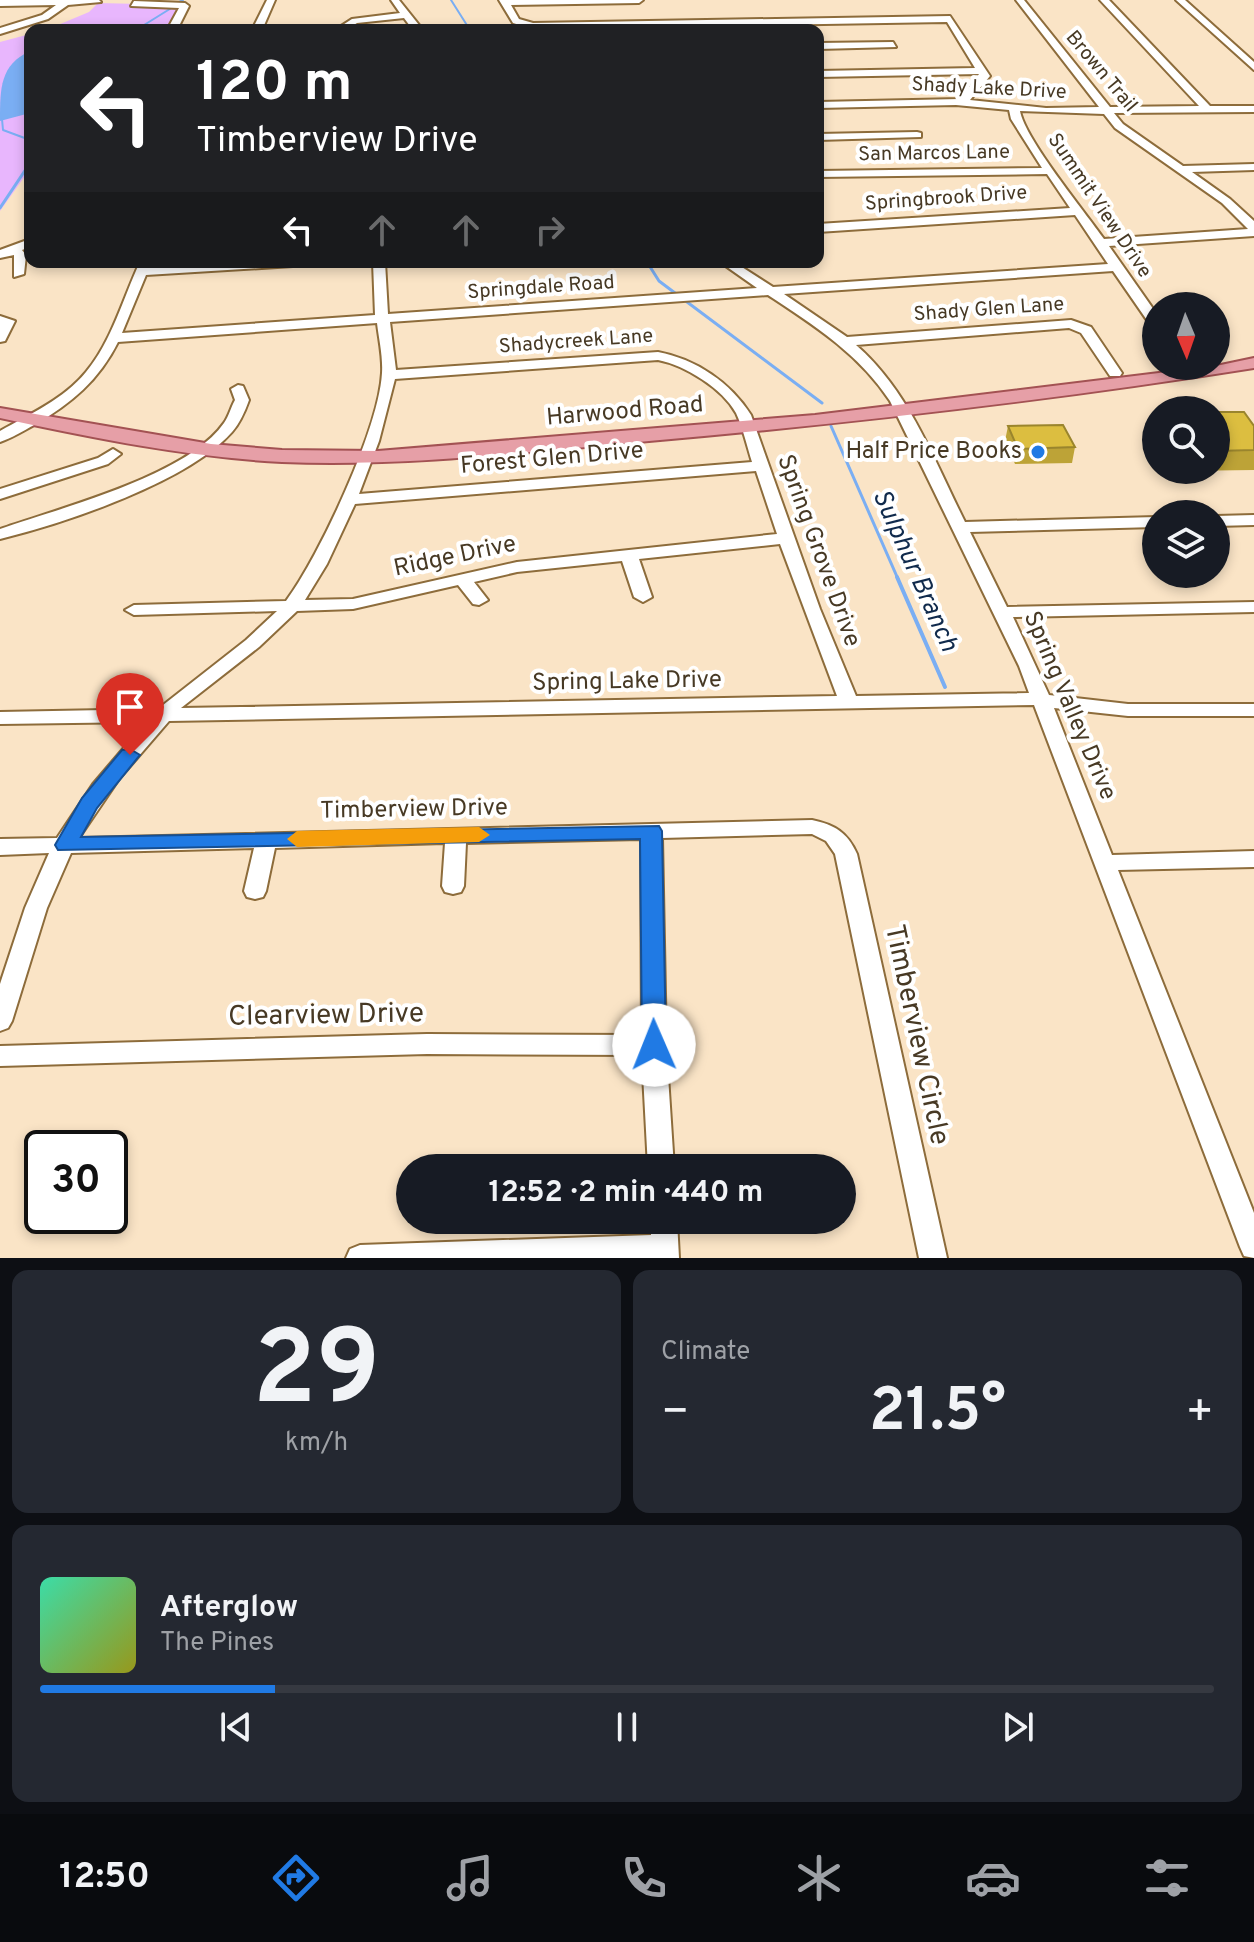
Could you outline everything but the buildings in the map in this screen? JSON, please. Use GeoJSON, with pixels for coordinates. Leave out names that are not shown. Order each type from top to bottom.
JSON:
{"type":"FeatureCollection","features":[{"type":"Feature","properties":{"kind":"main road"},"geometry":{"type":"LineString","coordinates":[[1230,355],[1254,352]]}},
{"type":"Feature","properties":{"kind":"main road","name":"Harwood Road"},"geometry":{"type":"LineString","coordinates":[[1230,366],[1254,363]]}},
{"type":"Feature","properties":{"kind":"main road","name":"Harwood Road"},"geometry":{"type":"LineString","coordinates":[[900,407],[1142,369]]}},
{"type":"Feature","properties":{"kind":"main road","name":"Harwood Road"},"geometry":{"type":"LineString","coordinates":[[0,413],[201,450],[367,449],[900,407],[1142,376]]}},
{"type":"Feature","properties":{"kind":"main road","name":"Harwood Road"},"geometry":{"type":"LineString","coordinates":[[0,398],[217,437],[367,449]]}},
{"type":"Feature","properties":{"kind":"street"},"geometry":{"type":"LineString","coordinates":[[260,24],[271,0]]}},
{"type":"Feature","properties":{"kind":"street"},"geometry":{"type":"LineString","coordinates":[[395,0],[413,24]]}},
{"type":"Feature","properties":{"kind":"street"},"geometry":{"type":"LineString","coordinates":[[504,1],[639,0]]}},
{"type":"Feature","properties":{"kind":"street","name":"Brown Trail"},"geometry":{"type":"LineString","coordinates":[[1020,0],[1112,111]]}},
{"type":"Feature","properties":{"kind":"street","name":"Brown Trail"},"geometry":{"type":"LineString","coordinates":[[1030,0],[1069,48],[1126,130],[1226,201],[1254,230]]}},
{"type":"Feature","properties":{"kind":"street"},"geometry":{"type":"LineString","coordinates":[[1104,0],[1208,110]]}},
{"type":"Feature","properties":{"kind":"street"},"geometry":{"type":"LineString","coordinates":[[1180,0],[1254,67]]}},
{"type":"Feature","properties":{"kind":"street"},"geometry":{"type":"LineString","coordinates":[[504,1],[519,23],[528,24]]}},
{"type":"Feature","properties":{"kind":"street"},"geometry":{"type":"LineString","coordinates":[[0,3],[97,2]]}},
{"type":"Feature","properties":{"kind":"street"},"geometry":{"type":"LineString","coordinates":[[0,31],[45,17],[65,3]]}},
{"type":"Feature","properties":{"kind":"street"},"geometry":{"type":"LineString","coordinates":[[134,4],[185,6],[175,24]]}},
{"type":"Feature","properties":{"kind":"street"},"geometry":{"type":"LineString","coordinates":[[350,24],[406,15]]}},
{"type":"Feature","properties":{"kind":"street"},"geometry":{"type":"LineString","coordinates":[[777,24],[948,19],[983,71],[983,82],[962,103]]}},
{"type":"Feature","properties":{"kind":"street"},"geometry":{"type":"LineString","coordinates":[[824,46],[893,45]]}},
{"type":"Feature","properties":{"kind":"street"},"geometry":{"type":"LineString","coordinates":[[1057,48],[1069,48]]}},
{"type":"Feature","properties":{"kind":"street"},"geometry":{"type":"LineString","coordinates":[[824,74],[983,71]]}},
{"type":"Feature","properties":{"kind":"street","name":"Shady Lake Drive"},"geometry":{"type":"LineString","coordinates":[[824,105],[962,103],[1014,109],[1112,111],[1254,109]]}},
{"type":"Feature","properties":{"kind":"street","name":"Summit View Drive"},"geometry":{"type":"LineString","coordinates":[[1014,109],[1016,119],[1050,171],[1142,303]]}},
{"type":"Feature","properties":{"kind":"street"},"geometry":{"type":"LineString","coordinates":[[824,137],[917,135]]}},
{"type":"Feature","properties":{"kind":"street"},"geometry":{"type":"LineString","coordinates":[[1180,169],[1254,167]]}},
{"type":"Feature","properties":{"kind":"street","name":"San Marcos Lane"},"geometry":{"type":"LineString","coordinates":[[824,174],[1050,171]]}},
{"type":"Feature","properties":{"kind":"street","name":"Springbrook Drive"},"geometry":{"type":"LineString","coordinates":[[824,228],[1077,211]]}},
{"type":"Feature","properties":{"kind":"street"},"geometry":{"type":"LineString","coordinates":[[1100,243],[1254,230]]}},
{"type":"Feature","properties":{"kind":"street"},"geometry":{"type":"LineString","coordinates":[[0,254],[24,245]]}},
{"type":"Feature","properties":{"kind":"street"},"geometry":{"type":"LineString","coordinates":[[15,249],[20,255],[18,274]]}},
{"type":"Feature","properties":{"kind":"street","name":"Springdale Road"},"geometry":{"type":"LineString","coordinates":[[112,338],[1116,267]]}},
{"type":"Feature","properties":{"kind":"street"},"geometry":{"type":"LineString","coordinates":[[0,437],[51,408],[86,379],[112,338],[144,268]]}},
{"type":"Feature","properties":{"kind":"street"},"geometry":{"type":"LineString","coordinates":[[0,1021],[47,877],[89,803],[164,715],[291,607],[348,500],[367,449],[388,375],[376,290],[378,268]]}},
{"type":"Feature","properties":{"kind":"street","name":"Spring Valley Drive"},"geometry":{"type":"LineString","coordinates":[[734,268],[876,368],[900,407],[1002,612],[1041,700],[1254,1247]]}},
{"type":"Feature","properties":{"kind":"street"},"geometry":{"type":"LineString","coordinates":[[0,320],[8,321],[0,338]]}},
{"type":"Feature","properties":{"kind":"street","name":"Shady Glen Lane"},"geometry":{"type":"LineString","coordinates":[[842,342],[1071,324],[1086,330],[1115,373]]}},
{"type":"Feature","properties":{"kind":"street","name":"Shadycreek Lane"},"geometry":{"type":"LineString","coordinates":[[388,375],[666,356],[733,397],[745,421]]}},
{"type":"Feature","properties":{"kind":"street"},"geometry":{"type":"LineString","coordinates":[[0,534],[142,483],[201,450],[234,417],[242,400],[238,389]]}},
{"type":"Feature","properties":{"kind":"street","name":"Spring Grove Drive"},"geometry":{"type":"LineString","coordinates":[[745,421],[849,703]]}},
{"type":"Feature","properties":{"kind":"street"},"geometry":{"type":"LineString","coordinates":[[0,494],[103,461],[113,454]]}},
{"type":"Feature","properties":{"kind":"street","name":"Forest Glen Drive"},"geometry":{"type":"LineString","coordinates":[[348,500],[760,466]]}},
{"type":"Feature","properties":{"kind":"street"},"geometry":{"type":"LineString","coordinates":[[1230,521],[1254,520]]}},
{"type":"Feature","properties":{"kind":"street"},"geometry":{"type":"LineString","coordinates":[[961,527],[1142,522]]}},
{"type":"Feature","properties":{"kind":"street","name":"Ridge Drive"},"geometry":{"type":"LineString","coordinates":[[134,610],[353,604],[517,567],[786,538]]}},
{"type":"Feature","properties":{"kind":"street"},"geometry":{"type":"LineString","coordinates":[[629,555],[643,597]]}},
{"type":"Feature","properties":{"kind":"street"},"geometry":{"type":"LineString","coordinates":[[462,579],[479,600]]}},
{"type":"Feature","properties":{"kind":"street"},"geometry":{"type":"LineString","coordinates":[[1002,612],[1254,607]]}},
{"type":"Feature","properties":{"kind":"street","name":"Spring Lake Drive"},"geometry":{"type":"LineString","coordinates":[[0,718],[1041,700],[1143,711],[1254,710]]}},
{"type":"Feature","properties":{"kind":"street","name":"Timberview Drive"},"geometry":{"type":"LineString","coordinates":[[0,847],[812,827],[829,831]]}},
{"type":"Feature","properties":{"kind":"street"},"geometry":{"type":"LineString","coordinates":[[651,831],[654,1045],[660,1154]]}},
{"type":"Feature","properties":{"kind":"street","name":"Timberview Circle"},"geometry":{"type":"LineString","coordinates":[[829,831],[839,838],[846,854],[933,1258]]}},
{"type":"Feature","properties":{"kind":"street"},"geometry":{"type":"LineString","coordinates":[[453,886],[456,835]]}},
{"type":"Feature","properties":{"kind":"street"},"geometry":{"type":"LineString","coordinates":[[255,891],[266,840]]}},
{"type":"Feature","properties":{"kind":"street"},"geometry":{"type":"LineString","coordinates":[[1107,863],[1254,859]]}},
{"type":"Feature","properties":{"kind":"street","name":"Clearview Drive"},"geometry":{"type":"LineString","coordinates":[[0,1056],[427,1044],[654,1045]]}},
{"type":"Feature","properties":{"kind":"street"},"geometry":{"type":"LineString","coordinates":[[360,1258],[665,1242]]}},
{"type":"Feature","properties":{"kind":"shaded area"},"geometry":{"type":"Polygon","coordinates":[[[98,3],[183,5],[175,24],[60,24],[89,12],[98,3]]]}},
{"type":"Feature","properties":{"kind":"shaded area"},"geometry":{"type":"Polygon","coordinates":[[[24,36],[24,177],[0,211],[0,42],[24,36]]]}},
{"type":"Feature","properties":{"kind":"water"},"geometry":{"type":"Polygon","coordinates":[[[24,55],[24,115],[0,121],[4,79],[24,55]]]}},
{"type":"Feature","properties":{"kind":"waterway"},"geometry":{"type":"LineString","coordinates":[[179,2],[183,0]]}},
{"type":"Feature","properties":{"kind":"waterway","name":"Sulphur Branch"},"geometry":{"type":"LineString","coordinates":[[451,0],[466,24]]}},
{"type":"Feature","properties":{"kind":"waterway"},"geometry":{"type":"LineString","coordinates":[[146,24],[173,7]]}},
{"type":"Feature","properties":{"kind":"waterway"},"geometry":{"type":"LineString","coordinates":[[2,119],[3,130],[24,138]]}},
{"type":"Feature","properties":{"kind":"waterway"},"geometry":{"type":"LineString","coordinates":[[0,208],[24,172]]}},
{"type":"Feature","properties":{"kind":"waterway","name":"Sulphur Branch"},"geometry":{"type":"LineString","coordinates":[[651,268],[659,281],[822,403]]}},
{"type":"Feature","properties":{"kind":"waterway","name":"Sulphur Branch"},"geometry":{"type":"LineString","coordinates":[[831,426],[898,579]]}},
{"type":"Feature","properties":{"kind":"waterway","name":"Sulphur Branch"},"geometry":{"type":"LineString","coordinates":[[897,577],[945,687]]}},
{"type":"Feature","properties":{"kind":"slow traffic"},"geometry":{"type":"LineString","coordinates":[[297,839],[479,835]]}},
{"type":"Feature","properties":{"kind":"place","name":"Half Price Books"},"geometry":{"type":"Point","coordinates":[1038,452]}},
{"type":"Feature","properties":{"kind":"route"},"geometry":{"type":"LineString","coordinates":[[130,755],[89,803],[66,845],[651,831],[654,1045]]}}]}
